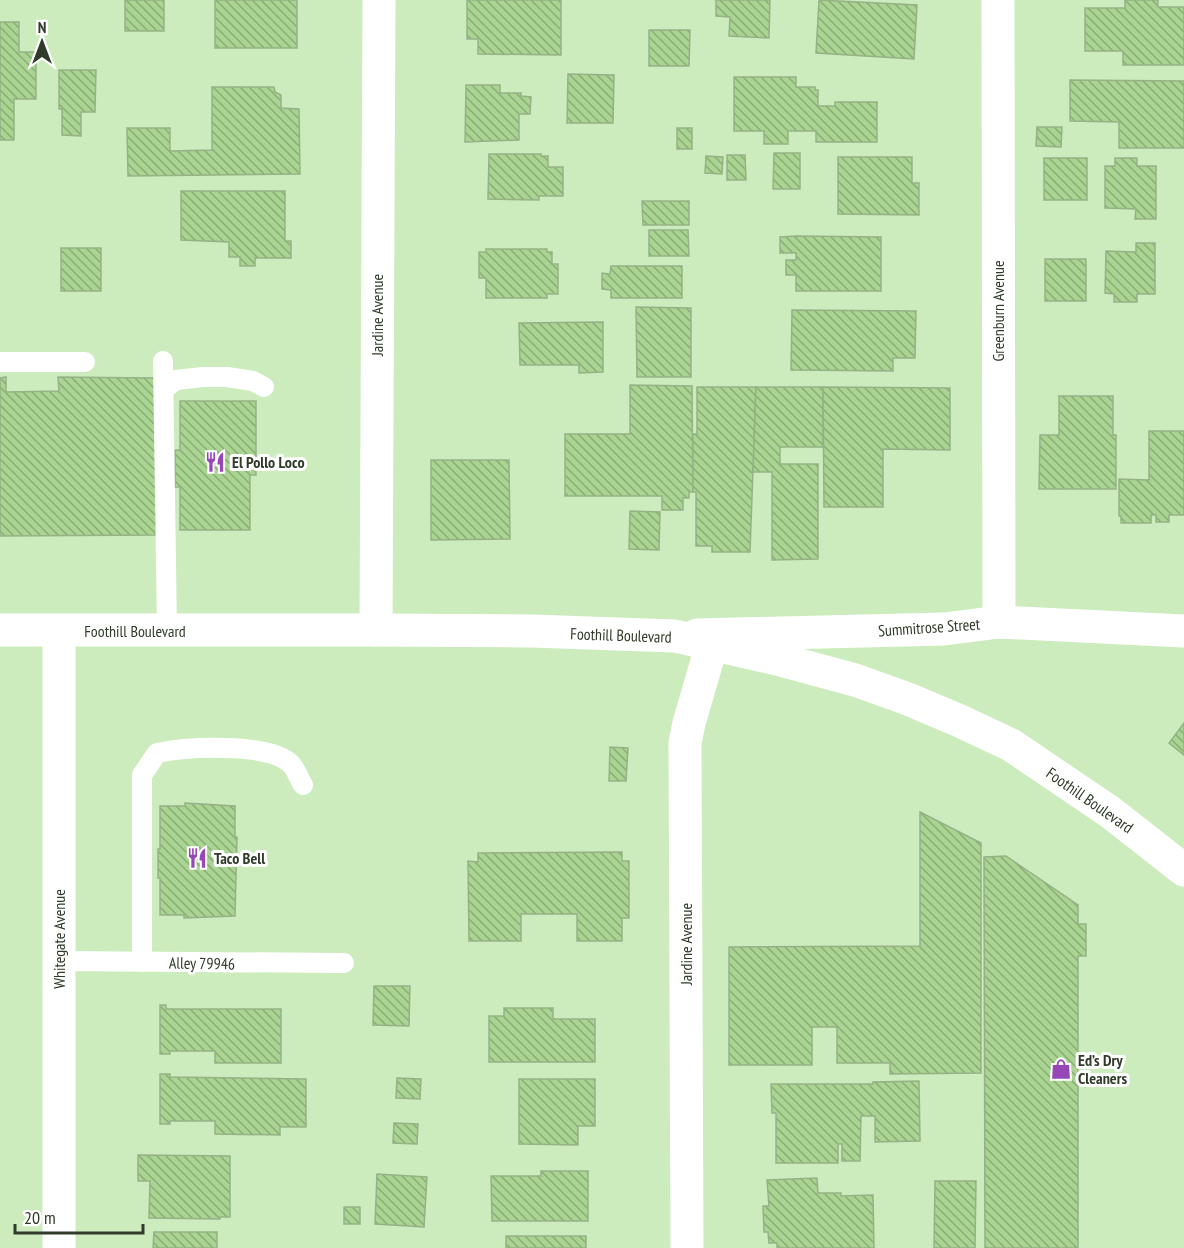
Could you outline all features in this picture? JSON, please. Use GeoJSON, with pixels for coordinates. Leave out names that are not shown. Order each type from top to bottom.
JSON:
{"type":"FeatureCollection","features":[{"type":"Feature","properties":{"kind":"street","name":"Jardine Avenue"},"geometry":{"type":"LineString","coordinates":[[376,630],[379,0]]}},
{"type":"Feature","properties":{"kind":"street","name":"Greenburn Avenue"},"geometry":{"type":"LineString","coordinates":[[998,1],[999,622]]}},
{"type":"Feature","properties":{"kind":"street","name":"Summitrose Street"},"geometry":{"type":"LineString","coordinates":[[675,636],[944,629],[999,622],[1184,631]]}},
{"type":"Feature","properties":{"kind":"street","name":"Foothill Boulevard"},"geometry":{"type":"LineString","coordinates":[[0,630],[376,630],[675,636],[855,680],[908,699],[1011,745],[1110,812],[1184,870]]}},
{"type":"Feature","properties":{"kind":"street","name":"Whitegate Avenue"},"geometry":{"type":"LineString","coordinates":[[58,1248],[59,631]]}},
{"type":"Feature","properties":{"kind":"street","name":"Jardine Avenue"},"geometry":{"type":"LineString","coordinates":[[687,1248],[685,743],[712,644]]}},
{"type":"Feature","properties":{"kind":"lane"},"geometry":{"type":"LineString","coordinates":[[163,361],[167,631]]}},
{"type":"Feature","properties":{"kind":"lane"},"geometry":{"type":"LineString","coordinates":[[0,362],[85,362]]}},
{"type":"Feature","properties":{"kind":"lane"},"geometry":{"type":"LineString","coordinates":[[164,390],[176,380],[203,377],[227,377],[253,381],[264,387]]}},
{"type":"Feature","properties":{"kind":"lane"},"geometry":{"type":"LineString","coordinates":[[142,962],[142,775],[157,753],[170,750],[246,748],[272,753],[292,765],[303,785]]}},
{"type":"Feature","properties":{"kind":"lane","name":"Alley 79946"},"geometry":{"type":"LineString","coordinates":[[59,960],[344,963]]}},
{"type":"Feature","properties":{"kind":"building"},"geometry":{"type":"Polygon","coordinates":[[[125,0],[164,0],[164,31],[125,31],[125,0]]]}},
{"type":"Feature","properties":{"kind":"building"},"geometry":{"type":"Polygon","coordinates":[[[215,0],[297,0],[297,48],[215,48],[215,0]]]}},
{"type":"Feature","properties":{"kind":"building"},"geometry":{"type":"Polygon","coordinates":[[[467,0],[561,0],[561,55],[478,54],[478,39],[467,39],[467,0]]]}},
{"type":"Feature","properties":{"kind":"building"},"geometry":{"type":"Polygon","coordinates":[[[716,0],[770,0],[769,38],[729,36],[730,17],[716,16],[716,0]]]}},
{"type":"Feature","properties":{"kind":"building"},"geometry":{"type":"Polygon","coordinates":[[[819,0],[917,5],[914,59],[816,53],[819,0]]]}},
{"type":"Feature","properties":{"kind":"building"},"geometry":{"type":"Polygon","coordinates":[[[1125,0],[1158,0],[1158,7],[1184,7],[1184,65],[1123,65],[1123,51],[1085,51],[1085,8],[1125,8],[1125,0]]]}},
{"type":"Feature","properties":{"kind":"building"},"geometry":{"type":"Polygon","coordinates":[[[0,22],[19,22],[19,52],[36,52],[36,99],[14,99],[14,140],[0,140],[0,22]]]}},
{"type":"Feature","properties":{"kind":"building"},"geometry":{"type":"Polygon","coordinates":[[[649,30],[690,30],[689,66],[649,66],[649,30]]]}},
{"type":"Feature","properties":{"kind":"building"},"geometry":{"type":"Polygon","coordinates":[[[59,70],[96,70],[95,112],[81,112],[81,136],[62,135],[59,70]]]}},
{"type":"Feature","properties":{"kind":"building"},"geometry":{"type":"Polygon","coordinates":[[[568,74],[614,75],[613,123],[567,123],[568,74]]]}},
{"type":"Feature","properties":{"kind":"building"},"geometry":{"type":"Polygon","coordinates":[[[734,77],[796,77],[796,87],[815,87],[815,90],[818,90],[818,106],[835,106],[835,102],[877,102],[877,142],[816,142],[816,131],[788,131],[788,144],[764,144],[764,131],[734,131],[734,77]]]}},
{"type":"Feature","properties":{"kind":"building"},"geometry":{"type":"Polygon","coordinates":[[[1070,80],[1184,81],[1184,148],[1119,148],[1119,122],[1070,121],[1070,80]]]}},
{"type":"Feature","properties":{"kind":"building"},"geometry":{"type":"Polygon","coordinates":[[[466,85],[500,85],[500,93],[521,93],[521,96],[531,97],[530,114],[519,114],[519,140],[465,142],[466,85]]]}},
{"type":"Feature","properties":{"kind":"building"},"geometry":{"type":"Polygon","coordinates":[[[212,87],[274,87],[275,92],[281,95],[281,108],[299,109],[300,174],[128,176],[127,128],[170,128],[170,151],[212,150],[212,87]]]}},
{"type":"Feature","properties":{"kind":"building"},"geometry":{"type":"Polygon","coordinates":[[[1037,127],[1062,127],[1061,147],[1036,146],[1037,127]]]}},
{"type":"Feature","properties":{"kind":"building"},"geometry":{"type":"Polygon","coordinates":[[[677,128],[692,128],[692,149],[677,149],[677,128]]]}},
{"type":"Feature","properties":{"kind":"building"},"geometry":{"type":"Polygon","coordinates":[[[774,153],[800,153],[800,189],[773,189],[774,153]]]}},
{"type":"Feature","properties":{"kind":"building"},"geometry":{"type":"Polygon","coordinates":[[[489,154],[548,156],[548,167],[563,167],[563,196],[539,196],[539,200],[488,199],[489,154]]]}},
{"type":"Feature","properties":{"kind":"building"},"geometry":{"type":"Polygon","coordinates":[[[727,155],[745,155],[746,180],[727,180],[727,155]]]}},
{"type":"Feature","properties":{"kind":"building"},"geometry":{"type":"Polygon","coordinates":[[[706,156],[723,157],[722,174],[705,173],[706,156]]]}},
{"type":"Feature","properties":{"kind":"building"},"geometry":{"type":"Polygon","coordinates":[[[838,157],[912,157],[912,183],[919,183],[919,215],[838,214],[838,157]]]}},
{"type":"Feature","properties":{"kind":"building"},"geometry":{"type":"Polygon","coordinates":[[[1044,158],[1087,158],[1087,200],[1044,200],[1044,158]]]}},
{"type":"Feature","properties":{"kind":"building"},"geometry":{"type":"Polygon","coordinates":[[[1115,158],[1137,158],[1137,166],[1156,166],[1156,219],[1135,219],[1136,209],[1105,208],[1105,166],[1115,166],[1115,158]]]}},
{"type":"Feature","properties":{"kind":"building"},"geometry":{"type":"Polygon","coordinates":[[[181,191],[285,191],[285,241],[291,241],[291,258],[255,258],[255,266],[240,266],[240,257],[229,257],[229,242],[181,240],[181,191]]]}},
{"type":"Feature","properties":{"kind":"building"},"geometry":{"type":"Polygon","coordinates":[[[642,201],[689,201],[689,225],[643,225],[642,201]]]}},
{"type":"Feature","properties":{"kind":"building"},"geometry":{"type":"Polygon","coordinates":[[[649,230],[688,230],[689,256],[649,256],[649,230]]]}},
{"type":"Feature","properties":{"kind":"building"},"geometry":{"type":"Polygon","coordinates":[[[780,237],[881,237],[881,291],[796,291],[796,275],[786,275],[786,260],[796,260],[796,253],[780,253],[780,237]]]}},
{"type":"Feature","properties":{"kind":"building"},"geometry":{"type":"Polygon","coordinates":[[[1136,243],[1155,243],[1155,294],[1137,294],[1137,302],[1114,302],[1114,294],[1105,293],[1106,251],[1136,252],[1136,243]]]}},
{"type":"Feature","properties":{"kind":"building"},"geometry":{"type":"Polygon","coordinates":[[[61,248],[101,248],[101,291],[61,291],[61,248]]]}},
{"type":"Feature","properties":{"kind":"building"},"geometry":{"type":"Polygon","coordinates":[[[486,249],[547,249],[547,252],[552,252],[552,264],[558,264],[558,294],[547,294],[547,298],[486,298],[486,278],[479,278],[479,252],[486,252],[486,249]]]}},
{"type":"Feature","properties":{"kind":"building"},"geometry":{"type":"Polygon","coordinates":[[[1045,259],[1086,259],[1086,301],[1045,301],[1045,259]]]}},
{"type":"Feature","properties":{"kind":"building"},"geometry":{"type":"Polygon","coordinates":[[[611,266],[682,266],[682,298],[611,298],[611,290],[602,289],[602,273],[610,274],[611,266]]]}},
{"type":"Feature","properties":{"kind":"building"},"geometry":{"type":"Polygon","coordinates":[[[636,307],[691,308],[691,377],[637,377],[636,307]]]}},
{"type":"Feature","properties":{"kind":"building"},"geometry":{"type":"Polygon","coordinates":[[[792,310],[916,311],[915,358],[893,358],[893,371],[791,370],[792,310]]]}},
{"type":"Feature","properties":{"kind":"building"},"geometry":{"type":"Polygon","coordinates":[[[603,322],[603,372],[579,373],[579,365],[520,365],[519,323],[603,322]]]}},
{"type":"Feature","properties":{"kind":"building"},"geometry":{"type":"Polygon","coordinates":[[[6,377],[6,392],[59,391],[58,377],[157,378],[156,535],[0,536],[0,378],[6,377]]]}},
{"type":"Feature","properties":{"kind":"building"},"geometry":{"type":"Polygon","coordinates":[[[630,385],[692,386],[693,492],[689,492],[689,498],[683,498],[683,510],[662,510],[662,496],[565,496],[565,434],[630,434],[630,385]]]}},
{"type":"Feature","properties":{"kind":"building"},"geometry":{"type":"Polygon","coordinates":[[[697,387],[756,387],[750,552],[712,552],[712,546],[696,546],[693,434],[697,434],[697,387]]]}},
{"type":"Feature","properties":{"kind":"building"},"geometry":{"type":"Polygon","coordinates":[[[756,387],[823,387],[823,447],[780,447],[780,464],[818,464],[818,559],[772,560],[772,472],[753,472],[756,387]]]}},
{"type":"Feature","properties":{"kind":"building"},"geometry":{"type":"Polygon","coordinates":[[[823,387],[950,388],[950,450],[883,449],[883,507],[824,507],[823,387]]]}},
{"type":"Feature","properties":{"kind":"building"},"geometry":{"type":"Polygon","coordinates":[[[1059,396],[1113,396],[1116,489],[1039,489],[1040,435],[1059,435],[1059,396]]]}},
{"type":"Feature","properties":{"kind":"building","name":"El Pollo Loco"},"geometry":{"type":"Polygon","coordinates":[[[180,401],[256,401],[256,475],[250,475],[250,530],[180,530],[180,487],[175,487],[175,450],[180,450],[180,401]]]}},
{"type":"Feature","properties":{"kind":"building"},"geometry":{"type":"Polygon","coordinates":[[[1149,431],[1184,431],[1184,515],[1169,515],[1169,522],[1156,522],[1156,515],[1151,515],[1151,523],[1121,523],[1119,479],[1149,480],[1149,431]]]}},
{"type":"Feature","properties":{"kind":"building"},"geometry":{"type":"Polygon","coordinates":[[[431,460],[509,460],[510,539],[431,540],[431,460]]]}},
{"type":"Feature","properties":{"kind":"building"},"geometry":{"type":"Polygon","coordinates":[[[630,511],[660,512],[659,550],[629,549],[630,511]]]}},
{"type":"Feature","properties":{"kind":"building"},"geometry":{"type":"Polygon","coordinates":[[[1184,723],[1184,755],[1169,743],[1184,723]]]}},
{"type":"Feature","properties":{"kind":"building"},"geometry":{"type":"Polygon","coordinates":[[[610,747],[628,748],[626,781],[609,781],[610,747]]]}},
{"type":"Feature","properties":{"kind":"building","name":"Taco Bell"},"geometry":{"type":"Polygon","coordinates":[[[185,803],[235,806],[235,837],[237,837],[235,916],[184,918],[184,915],[160,915],[158,849],[160,849],[160,806],[185,806],[185,803]]]}},
{"type":"Feature","properties":{"kind":"building"},"geometry":{"type":"Polygon","coordinates":[[[920,812],[981,843],[981,1073],[890,1074],[890,1063],[837,1063],[837,1027],[812,1027],[812,1065],[729,1065],[729,947],[920,946],[920,812]]]}},
{"type":"Feature","properties":{"kind":"building"},"geometry":{"type":"Polygon","coordinates":[[[622,852],[622,861],[629,861],[629,918],[622,918],[622,941],[577,941],[577,914],[521,914],[521,941],[469,941],[468,861],[478,862],[478,853],[622,852]]]}},
{"type":"Feature","properties":{"kind":"building"},"geometry":{"type":"Polygon","coordinates":[[[1006,856],[1078,905],[1078,924],[1086,924],[1086,956],[1078,956],[1078,1248],[985,1248],[984,857],[1006,856]]]}},
{"type":"Feature","properties":{"kind":"building"},"geometry":{"type":"Polygon","coordinates":[[[374,986],[410,986],[409,1026],[373,1025],[374,986]]]}},
{"type":"Feature","properties":{"kind":"building"},"geometry":{"type":"Polygon","coordinates":[[[160,1005],[166,1005],[166,1009],[281,1009],[281,1063],[215,1063],[215,1051],[170,1051],[170,1054],[160,1054],[160,1005]]]}},
{"type":"Feature","properties":{"kind":"building"},"geometry":{"type":"Polygon","coordinates":[[[504,1008],[553,1008],[553,1019],[595,1019],[595,1062],[489,1062],[489,1016],[504,1016],[504,1008]]]}},
{"type":"Feature","properties":{"kind":"building"},"geometry":{"type":"Polygon","coordinates":[[[160,1074],[170,1074],[170,1077],[306,1079],[306,1127],[280,1127],[280,1135],[215,1134],[215,1121],[170,1121],[170,1124],[160,1124],[160,1074]]]}},
{"type":"Feature","properties":{"kind":"building"},"geometry":{"type":"Polygon","coordinates":[[[397,1078],[421,1079],[420,1099],[396,1098],[397,1078]]]}},
{"type":"Feature","properties":{"kind":"building"},"geometry":{"type":"Polygon","coordinates":[[[519,1079],[595,1079],[595,1126],[578,1126],[578,1145],[519,1144],[519,1079]]]}},
{"type":"Feature","properties":{"kind":"building"},"geometry":{"type":"Polygon","coordinates":[[[919,1081],[920,1141],[875,1142],[875,1116],[861,1116],[860,1161],[842,1161],[842,1144],[838,1144],[838,1163],[776,1163],[776,1113],[772,1113],[771,1084],[873,1084],[873,1082],[919,1081]]]}},
{"type":"Feature","properties":{"kind":"building"},"geometry":{"type":"Polygon","coordinates":[[[394,1123],[418,1124],[417,1144],[393,1143],[394,1123]]]}},
{"type":"Feature","properties":{"kind":"building"},"geometry":{"type":"Polygon","coordinates":[[[138,1155],[230,1156],[230,1217],[220,1217],[220,1219],[149,1218],[150,1181],[138,1181],[138,1155]]]}},
{"type":"Feature","properties":{"kind":"building"},"geometry":{"type":"Polygon","coordinates":[[[541,1171],[588,1171],[588,1221],[492,1221],[491,1176],[541,1176],[541,1171]]]}},
{"type":"Feature","properties":{"kind":"building"},"geometry":{"type":"Polygon","coordinates":[[[377,1174],[427,1177],[424,1227],[375,1224],[377,1174]]]}},
{"type":"Feature","properties":{"kind":"building"},"geometry":{"type":"Polygon","coordinates":[[[817,1178],[818,1193],[841,1193],[841,1196],[873,1195],[874,1248],[777,1248],[777,1243],[769,1243],[768,1232],[764,1232],[763,1206],[769,1206],[767,1180],[817,1178]]]}},
{"type":"Feature","properties":{"kind":"building"},"geometry":{"type":"Polygon","coordinates":[[[935,1181],[976,1181],[975,1248],[934,1248],[935,1181]]]}},
{"type":"Feature","properties":{"kind":"building"},"geometry":{"type":"Polygon","coordinates":[[[344,1207],[360,1207],[360,1224],[344,1224],[344,1207]]]}},
{"type":"Feature","properties":{"kind":"building"},"geometry":{"type":"Polygon","coordinates":[[[154,1232],[217,1232],[217,1248],[153,1248],[154,1232]]]}},
{"type":"Feature","properties":{"kind":"building"},"geometry":{"type":"Polygon","coordinates":[[[506,1236],[586,1236],[586,1248],[506,1248],[506,1236]]]}},
{"type":"Feature","properties":{"kind":"place","name":"El Pollo Loco"},"geometry":{"type":"Point","coordinates":[215,462]}},
{"type":"Feature","properties":{"kind":"place","name":"Taco Bell"},"geometry":{"type":"Point","coordinates":[197,858]}},
{"type":"Feature","properties":{"kind":"place","name":"Ed’s Dry Cleaners"},"geometry":{"type":"Point","coordinates":[1061,1069]}}]}
